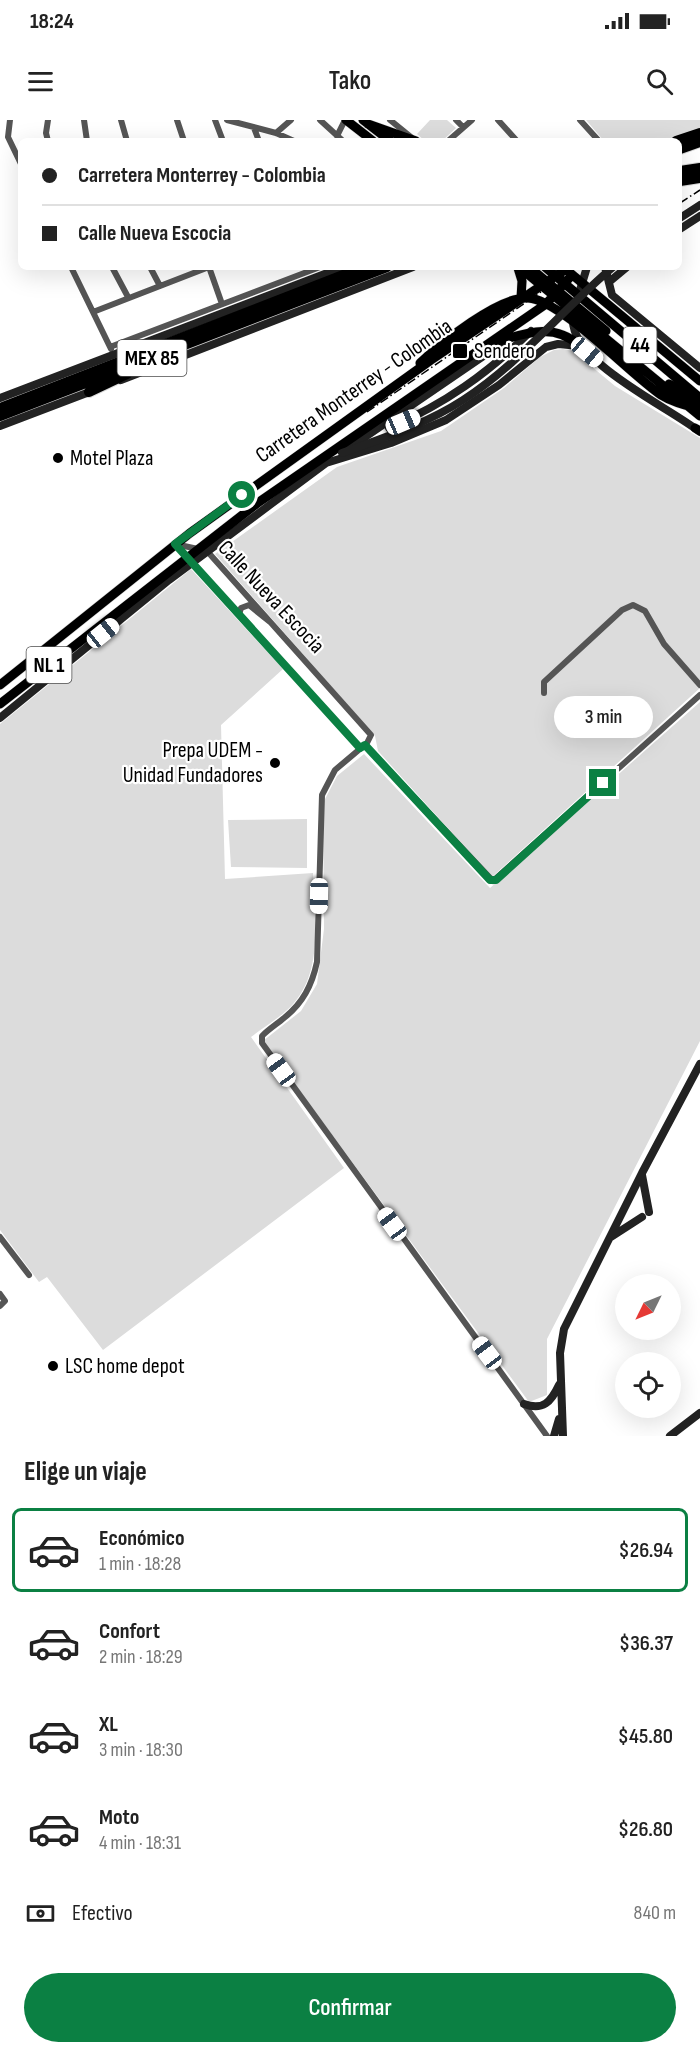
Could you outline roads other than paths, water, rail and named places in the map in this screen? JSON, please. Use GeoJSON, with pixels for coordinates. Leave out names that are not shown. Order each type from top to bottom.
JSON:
{"type":"FeatureCollection","features":[{"type":"Feature","properties":{"kind":"highway"},"geometry":{"type":"LineString","coordinates":[[682,139],[700,133]]}},
{"type":"Feature","properties":{"kind":"highway"},"geometry":{"type":"LineString","coordinates":[[682,148],[700,142]]}},
{"type":"Feature","properties":{"kind":"highway"},"geometry":{"type":"LineString","coordinates":[[682,171],[700,168]]}},
{"type":"Feature","properties":{"kind":"highway"},"geometry":{"type":"LineString","coordinates":[[682,181],[700,178]]}},
{"type":"Feature","properties":{"kind":"highway","name":"MEX 85"},"geometry":{"type":"LineString","coordinates":[[0,416],[154,357],[302,296],[358,270]]}},
{"type":"Feature","properties":{"kind":"highway","name":"MEX 85"},"geometry":{"type":"LineString","coordinates":[[0,408],[378,270]]}},
{"type":"Feature","properties":{"kind":"highway"},"geometry":{"type":"LineString","coordinates":[[89,392],[154,357]]}},
{"type":"Feature","properties":{"kind":"main road"},"geometry":{"type":"LineString","coordinates":[[345,120],[369,138]]}},
{"type":"Feature","properties":{"kind":"main road"},"geometry":{"type":"LineString","coordinates":[[366,122],[408,138]]}},
{"type":"Feature","properties":{"kind":"main road"},"geometry":{"type":"LineString","coordinates":[[366,122],[386,138]]}},
{"type":"Feature","properties":{"kind":"main road"},"geometry":{"type":"LineString","coordinates":[[519,270],[522,277],[521,298]]}},
{"type":"Feature","properties":{"kind":"main road"},"geometry":{"type":"LineString","coordinates":[[521,298],[532,270],[558,281],[575,308],[700,416]]}},
{"type":"Feature","properties":{"kind":"main road","name":"44"},"geometry":{"type":"LineString","coordinates":[[548,270],[558,281],[578,294],[700,398]]}},
{"type":"Feature","properties":{"kind":"main road"},"geometry":{"type":"LineString","coordinates":[[452,368],[462,356],[543,302],[558,281]]}},
{"type":"Feature","properties":{"kind":"main road","name":"Carretera Monterrey - Colombia"},"geometry":{"type":"LineString","coordinates":[[0,685],[175,544],[521,298],[558,281]]}},
{"type":"Feature","properties":{"kind":"main road","name":"44"},"geometry":{"type":"LineString","coordinates":[[558,281],[581,282],[700,381]]}},
{"type":"Feature","properties":{"kind":"main road"},"geometry":{"type":"LineString","coordinates":[[521,298],[543,302],[655,391],[700,410]]}},
{"type":"Feature","properties":{"kind":"main road","name":"Carretera Monterrey - Colombia"},"geometry":{"type":"LineString","coordinates":[[0,704],[189,559],[197,548],[217,533],[346,440],[487,344],[543,302]]}},
{"type":"Feature","properties":{"kind":"main road"},"geometry":{"type":"LineString","coordinates":[[575,308],[673,387],[700,405]]}},
{"type":"Feature","properties":{"kind":"main road"},"geometry":{"type":"LineString","coordinates":[[477,362],[487,344],[531,331],[559,333],[580,346]]}},
{"type":"Feature","properties":{"kind":"main road"},"geometry":{"type":"LineString","coordinates":[[688,372],[700,376]]}},
{"type":"Feature","properties":{"kind":"main road"},"geometry":{"type":"LineString","coordinates":[[217,533],[235,531]]}},
{"type":"Feature","properties":{"kind":"street"},"geometry":{"type":"LineString","coordinates":[[10,120],[8,137],[18,158]]}},
{"type":"Feature","properties":{"kind":"street"},"geometry":{"type":"LineString","coordinates":[[47,138],[48,120]]}},
{"type":"Feature","properties":{"kind":"street"},"geometry":{"type":"LineString","coordinates":[[84,120],[87,138]]}},
{"type":"Feature","properties":{"kind":"street"},"geometry":{"type":"LineString","coordinates":[[121,120],[126,138]]}},
{"type":"Feature","properties":{"kind":"street"},"geometry":{"type":"LineString","coordinates":[[177,120],[183,138]]}},
{"type":"Feature","properties":{"kind":"street"},"geometry":{"type":"LineString","coordinates":[[215,120],[222,138]]}},
{"type":"Feature","properties":{"kind":"street"},"geometry":{"type":"LineString","coordinates":[[227,120],[287,138]]}},
{"type":"Feature","properties":{"kind":"street"},"geometry":{"type":"LineString","coordinates":[[320,120],[339,138]]}},
{"type":"Feature","properties":{"kind":"street"},"geometry":{"type":"LineString","coordinates":[[337,136],[345,120]]}},
{"type":"Feature","properties":{"kind":"street"},"geometry":{"type":"LineString","coordinates":[[390,120],[412,138]]}},
{"type":"Feature","properties":{"kind":"street"},"geometry":{"type":"LineString","coordinates":[[456,120],[463,127]]}},
{"type":"Feature","properties":{"kind":"street"},"geometry":{"type":"LineString","coordinates":[[451,138],[472,120]]}},
{"type":"Feature","properties":{"kind":"street"},"geometry":{"type":"LineString","coordinates":[[498,120],[514,138]]}},
{"type":"Feature","properties":{"kind":"street"},"geometry":{"type":"LineString","coordinates":[[580,120],[596,138]]}},
{"type":"Feature","properties":{"kind":"street"},"geometry":{"type":"LineString","coordinates":[[276,133],[286,121]]}},
{"type":"Feature","properties":{"kind":"street"},"geometry":{"type":"LineString","coordinates":[[254,128],[258,138]]}},
{"type":"Feature","properties":{"kind":"street"},"geometry":{"type":"LineString","coordinates":[[682,217],[700,205]]}},
{"type":"Feature","properties":{"kind":"street"},"geometry":{"type":"LineString","coordinates":[[682,228],[700,216]]}},
{"type":"Feature","properties":{"kind":"street"},"geometry":{"type":"LineString","coordinates":[[72,270],[112,351]]}},
{"type":"Feature","properties":{"kind":"street"},"geometry":{"type":"LineString","coordinates":[[114,270],[128,297]]}},
{"type":"Feature","properties":{"kind":"street"},"geometry":{"type":"LineString","coordinates":[[152,270],[160,286]]}},
{"type":"Feature","properties":{"kind":"street"},"geometry":{"type":"LineString","coordinates":[[93,312],[160,286],[193,270]]}},
{"type":"Feature","properties":{"kind":"street"},"geometry":{"type":"LineString","coordinates":[[210,270],[222,304]]}},
{"type":"Feature","properties":{"kind":"street"},"geometry":{"type":"LineString","coordinates":[[0,398],[195,314],[311,270]]}},
{"type":"Feature","properties":{"kind":"street"},"geometry":{"type":"LineString","coordinates":[[305,282],[314,270]]}},
{"type":"Feature","properties":{"kind":"street"},"geometry":{"type":"LineString","coordinates":[[112,351],[198,324],[335,270]]}},
{"type":"Feature","properties":{"kind":"street"},"geometry":{"type":"LineString","coordinates":[[0,426],[405,270]]}},
{"type":"Feature","properties":{"kind":"street"},"geometry":{"type":"LineString","coordinates":[[586,270],[572,323],[580,346],[620,380],[698,430]]}},
{"type":"Feature","properties":{"kind":"street"},"geometry":{"type":"LineString","coordinates":[[606,270],[612,295]]}},
{"type":"Feature","properties":{"kind":"street"},"geometry":{"type":"LineString","coordinates":[[342,453],[410,428],[463,400],[515,360],[610,270]]}},
{"type":"Feature","properties":{"kind":"street"},"geometry":{"type":"LineString","coordinates":[[609,282],[623,270]]}},
{"type":"Feature","properties":{"kind":"street"},"geometry":{"type":"LineString","coordinates":[[264,288],[266,297]]}},
{"type":"Feature","properties":{"kind":"street"},"geometry":{"type":"LineString","coordinates":[[578,294],[612,295],[700,368]]}},
{"type":"Feature","properties":{"kind":"street"},"geometry":{"type":"LineString","coordinates":[[195,314],[198,324]]}},
{"type":"Feature","properties":{"kind":"street"},"geometry":{"type":"LineString","coordinates":[[372,435],[418,415],[457,393],[498,363],[531,331]]}},
{"type":"Feature","properties":{"kind":"street"},"geometry":{"type":"LineString","coordinates":[[326,463],[372,435],[510,338]]}},
{"type":"Feature","properties":{"kind":"street","name":"NL 1"},"geometry":{"type":"LineString","coordinates":[[0,718],[189,559],[207,551],[326,463],[391,443],[446,420],[499,386],[546,347],[568,344],[580,346]]}},
{"type":"Feature","properties":{"kind":"street","name":"Calle Nueva Escocia"},"geometry":{"type":"LineString","coordinates":[[175,544],[207,551],[371,735],[362,746]]}},
{"type":"Feature","properties":{"kind":"street","name":"Calle Nueva Escocia"},"geometry":{"type":"LineString","coordinates":[[175,544],[362,746],[493,881],[700,695]]}},
{"type":"Feature","properties":{"kind":"street"},"geometry":{"type":"LineString","coordinates":[[239,615],[241,608],[249,605],[262,618],[273,623]]}},
{"type":"Feature","properties":{"kind":"street"},"geometry":{"type":"LineString","coordinates":[[544,693],[544,682],[622,610],[633,605],[645,611],[664,644],[700,686]]}},
{"type":"Feature","properties":{"kind":"street"},"geometry":{"type":"LineString","coordinates":[[362,746],[335,770],[322,795],[317,962],[314,977],[298,1005],[262,1036],[262,1044],[547,1436]]}},
{"type":"Feature","properties":{"kind":"street"},"geometry":{"type":"LineString","coordinates":[[563,1436],[560,1348],[564,1329],[608,1239],[700,1064]]}},
{"type":"Feature","properties":{"kind":"street"},"geometry":{"type":"LineString","coordinates":[[608,1239],[645,1215],[642,1173]]}},
{"type":"Feature","properties":{"kind":"street"},"geometry":{"type":"LineString","coordinates":[[0,1237],[29,1275]]}},
{"type":"Feature","properties":{"kind":"street"},"geometry":{"type":"LineString","coordinates":[[0,1306],[2,1296]]}},
{"type":"Feature","properties":{"kind":"street"},"geometry":{"type":"LineString","coordinates":[[524,1404],[537,1407],[546,1404],[560,1382]]}},
{"type":"Feature","properties":{"kind":"street"},"geometry":{"type":"LineString","coordinates":[[554,1436],[561,1413]]}},
{"type":"Feature","properties":{"kind":"street"},"geometry":{"type":"LineString","coordinates":[[670,1436],[700,1413]]}},
{"type":"Feature","properties":{"kind":"railway"},"geometry":{"type":"LineString","coordinates":[[682,202],[700,190]]}},
{"type":"Feature","properties":{"kind":"railway"},"geometry":{"type":"LineString","coordinates":[[367,412],[573,270]]}},
{"type":"Feature","properties":{"kind":"place","name":"Sendero"},"geometry":{"type":"Point","coordinates":[460,351]}},
{"type":"Feature","properties":{"kind":"place","name":"Motel Plaza"},"geometry":{"type":"Point","coordinates":[58,458]}},
{"type":"Feature","properties":{"kind":"place","name":"Prepa UDEM - Unidad Fundadores"},"geometry":{"type":"Point","coordinates":[275,763]}},
{"type":"Feature","properties":{"kind":"place","name":"LSC home depot"},"geometry":{"type":"Point","coordinates":[53,1366]}}]}
